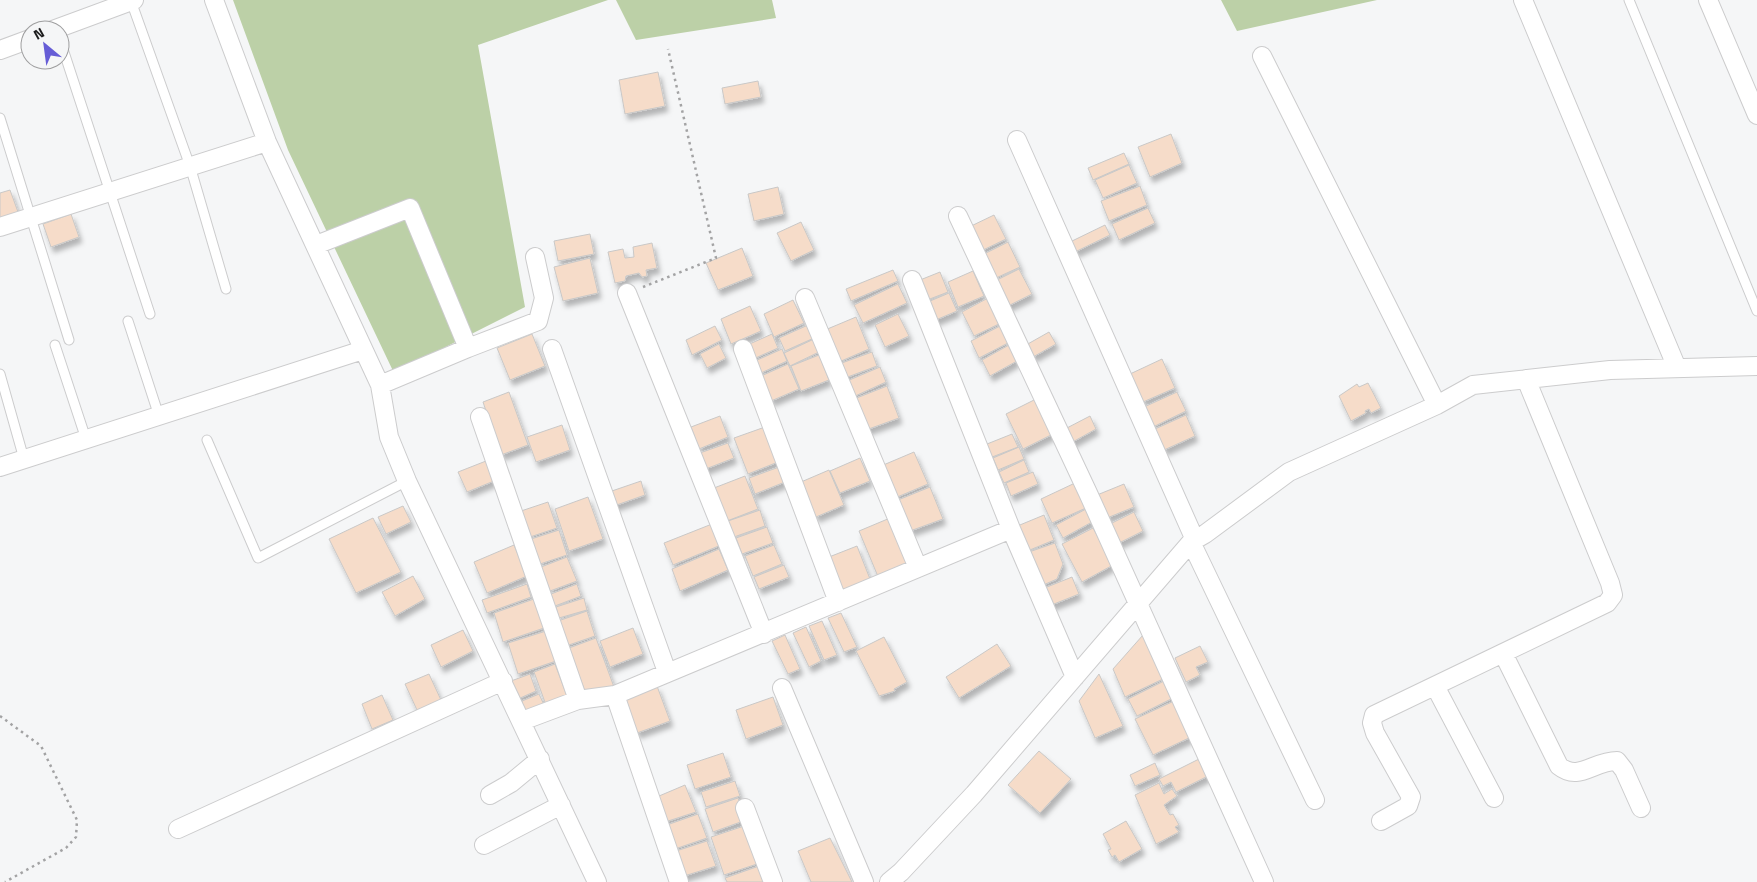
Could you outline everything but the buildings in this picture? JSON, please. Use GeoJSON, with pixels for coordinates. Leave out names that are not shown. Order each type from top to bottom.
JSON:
{"type":"FeatureCollection","features":[{"type":"Feature","properties":{"kind":"street"},"geometry":{"type":"LineString","coordinates":[[70,26],[132,0]]}},
{"type":"Feature","properties":{"kind":"street"},"geometry":{"type":"LineString","coordinates":[[214,0],[267,142],[380,385],[389,437],[408,481],[597,882]]}},
{"type":"Feature","properties":{"kind":"street"},"geometry":{"type":"LineString","coordinates":[[1524,0],[1677,368]]}},
{"type":"Feature","properties":{"kind":"street"},"geometry":{"type":"LineString","coordinates":[[1708,0],[1757,116]]}},
{"type":"Feature","properties":{"kind":"street"},"geometry":{"type":"LineString","coordinates":[[0,50],[20,42]]}},
{"type":"Feature","properties":{"kind":"street"},"geometry":{"type":"LineString","coordinates":[[1262,56],[1437,405]]}},
{"type":"Feature","properties":{"kind":"street"},"geometry":{"type":"LineString","coordinates":[[1016,140],[1193,541],[1315,800]]}},
{"type":"Feature","properties":{"kind":"street"},"geometry":{"type":"LineString","coordinates":[[0,227],[267,142]]}},
{"type":"Feature","properties":{"kind":"street"},"geometry":{"type":"LineString","coordinates":[[316,245],[410,208],[468,348]]}},
{"type":"Feature","properties":{"kind":"street"},"geometry":{"type":"LineString","coordinates":[[958,216],[1138,603],[1264,882]]}},
{"type":"Feature","properties":{"kind":"street"},"geometry":{"type":"LineString","coordinates":[[380,385],[538,321],[544,298],[535,257]]}},
{"type":"Feature","properties":{"kind":"street"},"geometry":{"type":"LineString","coordinates":[[912,280],[1011,529],[1075,677]]}},
{"type":"Feature","properties":{"kind":"street"},"geometry":{"type":"LineString","coordinates":[[628,293],[764,634]]}},
{"type":"Feature","properties":{"kind":"street"},"geometry":{"type":"LineString","coordinates":[[805,298],[918,568]]}},
{"type":"Feature","properties":{"kind":"street"},"geometry":{"type":"LineString","coordinates":[[552,349],[667,672]]}},
{"type":"Feature","properties":{"kind":"street"},"geometry":{"type":"LineString","coordinates":[[743,349],[838,602]]}},
{"type":"Feature","properties":{"kind":"street"},"geometry":{"type":"LineString","coordinates":[[0,467],[363,350]]}},
{"type":"Feature","properties":{"kind":"street"},"geometry":{"type":"LineString","coordinates":[[889,882],[901,872],[974,794],[1193,541],[1289,472],[1437,405],[1473,385],[1610,370],[1757,366]]}},
{"type":"Feature","properties":{"kind":"street"},"geometry":{"type":"LineString","coordinates":[[1382,821],[1408,806],[1411,797],[1375,733],[1372,723],[1374,715],[1607,603],[1613,595],[1526,379]]}},
{"type":"Feature","properties":{"kind":"street"},"geometry":{"type":"LineString","coordinates":[[480,417],[578,700]]}},
{"type":"Feature","properties":{"kind":"street"},"geometry":{"type":"LineString","coordinates":[[522,721],[578,700],[615,696],[667,672],[764,634],[1011,529]]}},
{"type":"Feature","properties":{"kind":"street"},"geometry":{"type":"LineString","coordinates":[[1503,653],[1559,766],[1568,773],[1577,773],[1605,761],[1617,761],[1624,770],[1641,808]]}},
{"type":"Feature","properties":{"kind":"street"},"geometry":{"type":"LineString","coordinates":[[178,830],[503,681]]}},
{"type":"Feature","properties":{"kind":"street"},"geometry":{"type":"LineString","coordinates":[[1435,686],[1494,798]]}},
{"type":"Feature","properties":{"kind":"street"},"geometry":{"type":"LineString","coordinates":[[782,688],[864,882]]}},
{"type":"Feature","properties":{"kind":"street"},"geometry":{"type":"LineString","coordinates":[[615,696],[680,882]]}},
{"type":"Feature","properties":{"kind":"street"},"geometry":{"type":"LineString","coordinates":[[490,795],[511,783],[540,759]]}},
{"type":"Feature","properties":{"kind":"street"},"geometry":{"type":"LineString","coordinates":[[484,844],[561,805]]}},
{"type":"Feature","properties":{"kind":"street"},"geometry":{"type":"LineString","coordinates":[[745,808],[773,882]]}},
{"type":"Feature","properties":{"kind":"lane"},"geometry":{"type":"LineString","coordinates":[[132,0],[190,166],[226,288]]}},
{"type":"Feature","properties":{"kind":"lane"},"geometry":{"type":"LineString","coordinates":[[1629,0],[1757,311]]}},
{"type":"Feature","properties":{"kind":"lane"},"geometry":{"type":"LineString","coordinates":[[69,70],[111,191],[150,314]]}},
{"type":"Feature","properties":{"kind":"lane"},"geometry":{"type":"LineString","coordinates":[[0,118],[69,340]]}},
{"type":"Feature","properties":{"kind":"lane"},"geometry":{"type":"LineString","coordinates":[[128,321],[159,416]]}},
{"type":"Feature","properties":{"kind":"lane"},"geometry":{"type":"LineString","coordinates":[[54,345],[86,439]]}},
{"type":"Feature","properties":{"kind":"lane"},"geometry":{"type":"LineString","coordinates":[[0,374],[24,459]]}},
{"type":"Feature","properties":{"kind":"lane"},"geometry":{"type":"LineString","coordinates":[[208,440],[258,558],[408,481]]}},
{"type":"Feature","properties":{"kind":"path"},"geometry":{"type":"LineString","coordinates":[[628,293],[716,258],[668,49]]}},
{"type":"Feature","properties":{"kind":"path"},"geometry":{"type":"LineString","coordinates":[[0,716],[41,746],[77,820],[76,837],[66,848],[5,882]]}},
{"type":"Feature","properties":{"kind":"green space"},"geometry":{"type":"Polygon","coordinates":[[[233,0],[608,0],[478,45],[525,307],[394,373],[288,150],[233,0]]]}},
{"type":"Feature","properties":{"kind":"green space"},"geometry":{"type":"Polygon","coordinates":[[[616,0],[772,0],[776,18],[636,40],[616,0]]]}},
{"type":"Feature","properties":{"kind":"green space"},"geometry":{"type":"Polygon","coordinates":[[[1221,0],[1377,0],[1237,31],[1221,0]]]}}]}
